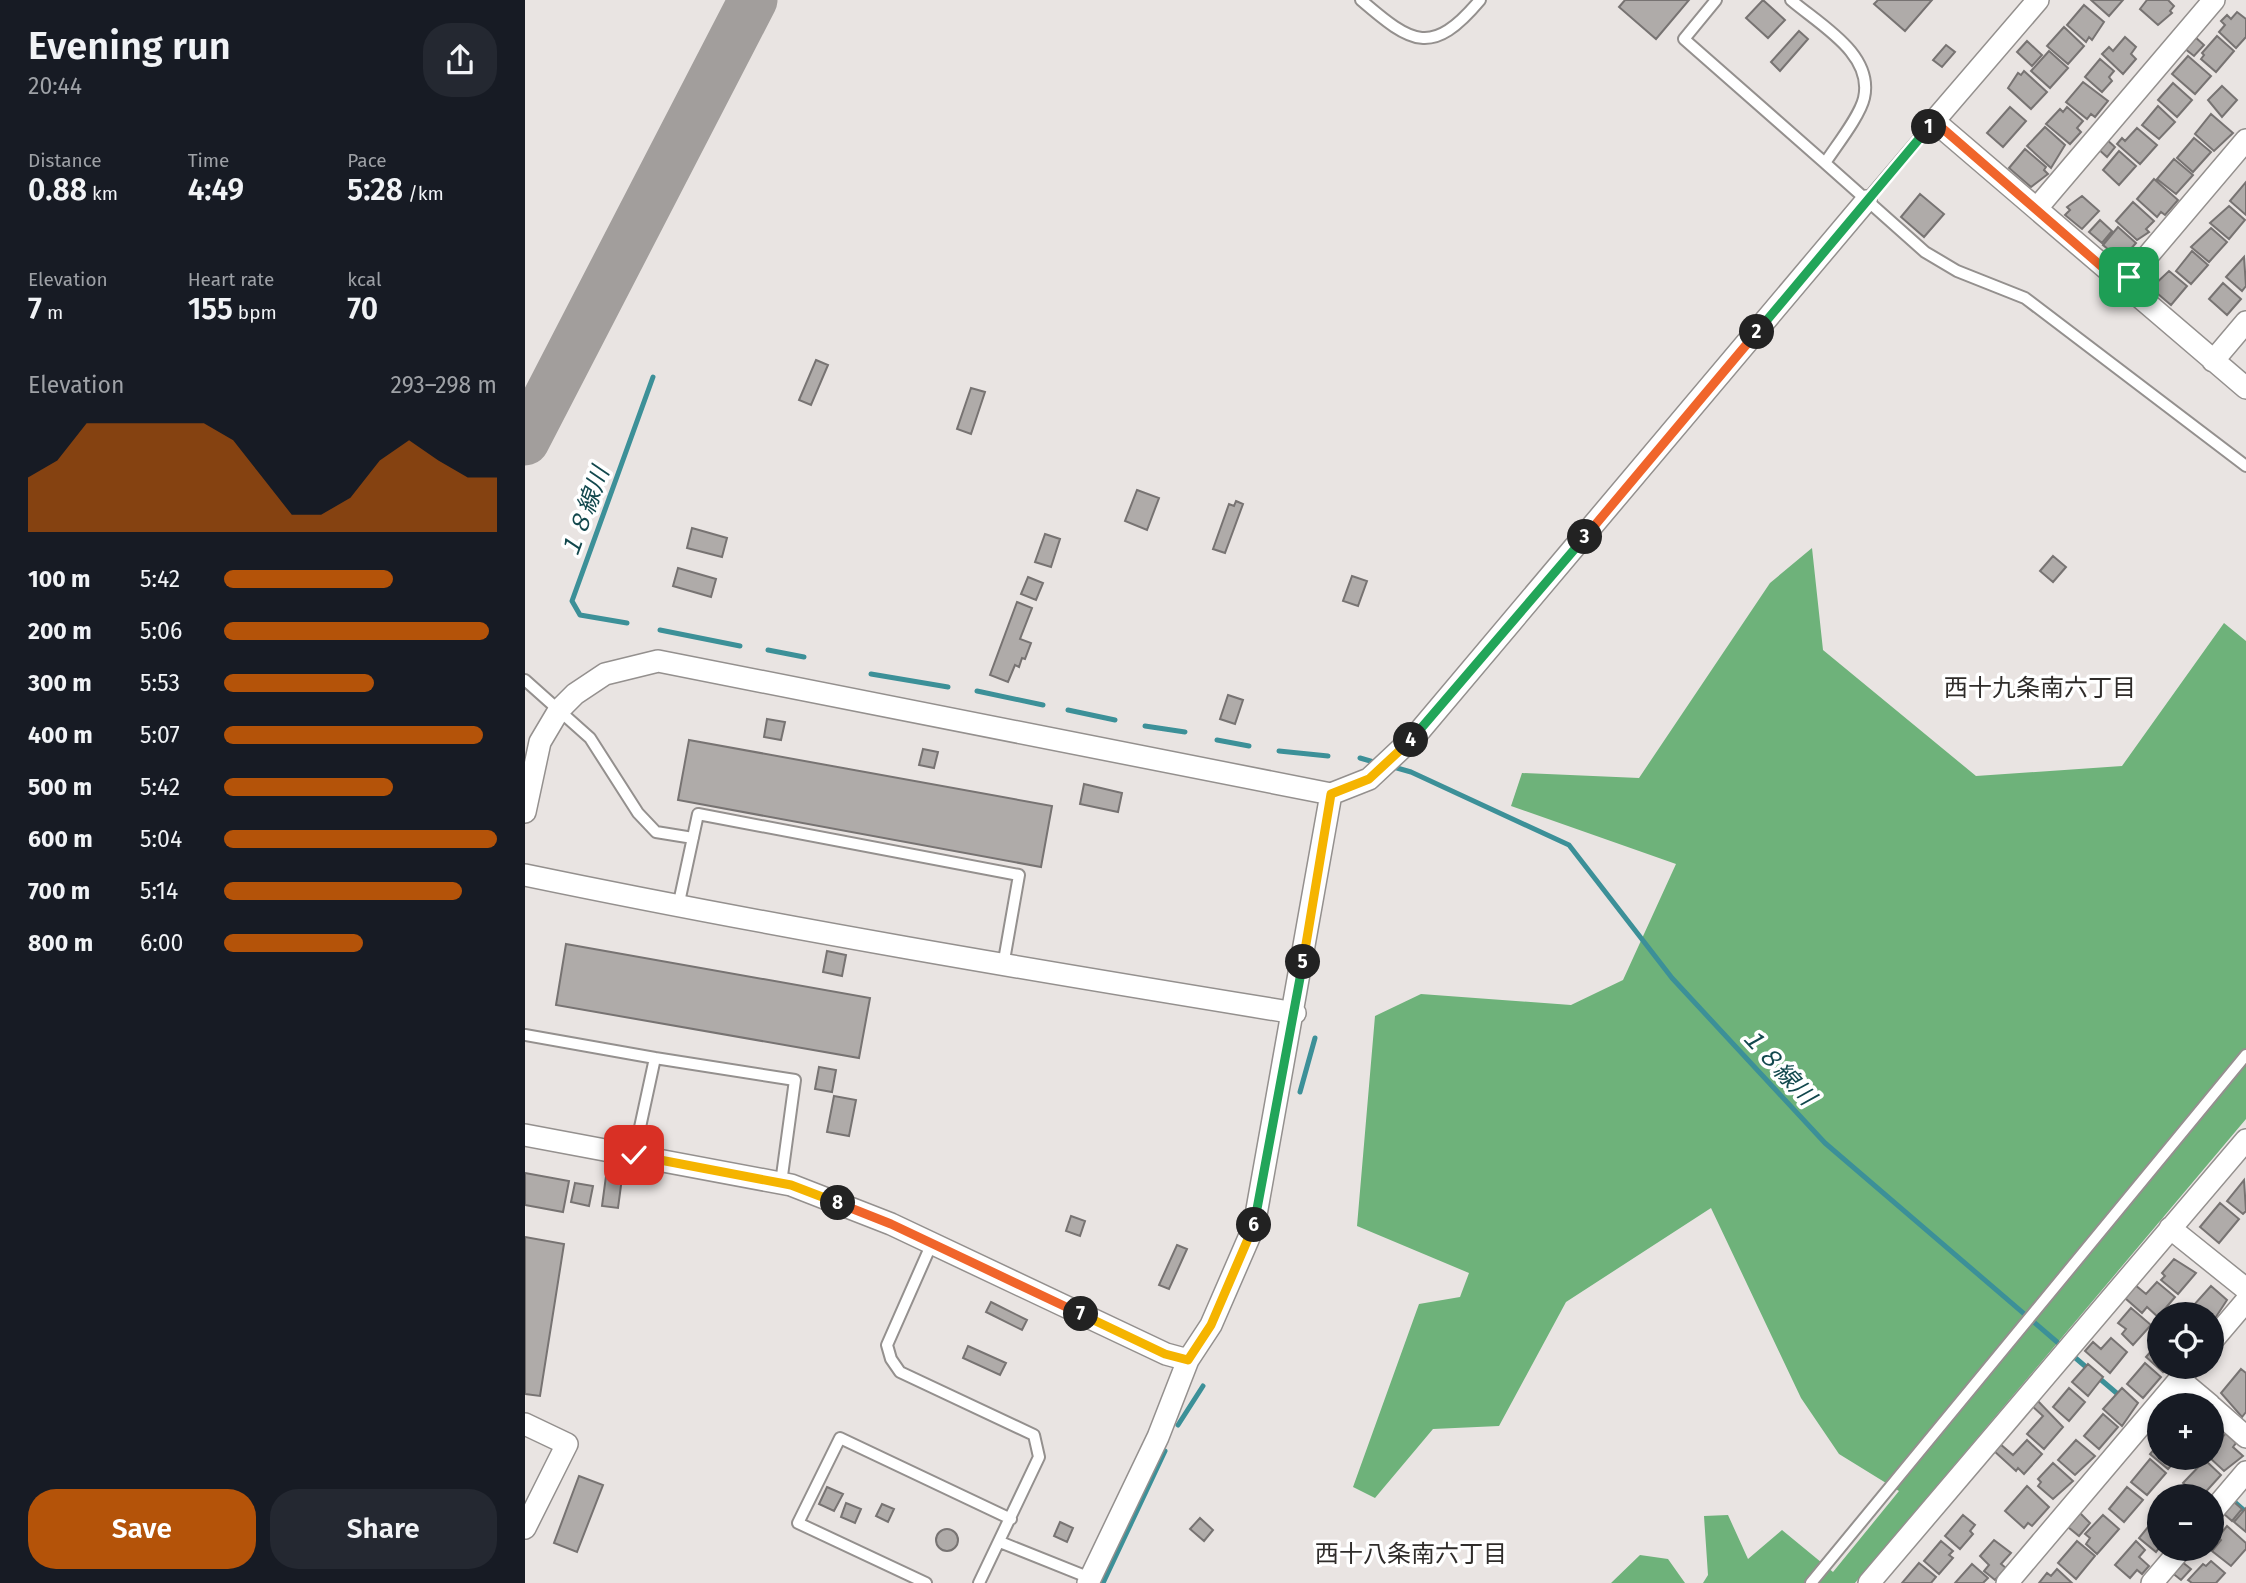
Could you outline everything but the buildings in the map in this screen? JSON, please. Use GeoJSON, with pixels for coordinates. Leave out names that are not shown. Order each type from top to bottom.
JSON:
{"type":"FeatureCollection","features":[{"type":"Feature","properties":{"kind":"street"},"geometry":{"type":"LineString","coordinates":[[2038,0],[1934,121],[2246,388]]}},
{"type":"Feature","properties":{"kind":"street"},"geometry":{"type":"LineString","coordinates":[[2037,208],[2214,0]]}},
{"type":"Feature","properties":{"kind":"street"},"geometry":{"type":"LineString","coordinates":[[2123,285],[2246,140]]}},
{"type":"Feature","properties":{"kind":"street"},"geometry":{"type":"LineString","coordinates":[[525,811],[540,742],[559,710],[575,694],[605,674],[658,662],[1331,794],[1369,779],[1417,734],[1866,201]]}},
{"type":"Feature","properties":{"kind":"street"},"geometry":{"type":"LineString","coordinates":[[2213,361],[2246,322]]}},
{"type":"Feature","properties":{"kind":"street"},"geometry":{"type":"LineString","coordinates":[[1089,1581],[1158,1437],[1188,1360],[1211,1325],[1254,1226],[1331,794]]}},
{"type":"Feature","properties":{"kind":"street"},"geometry":{"type":"LineString","coordinates":[[525,875],[678,907],[1003,966],[1294,1013]]}},
{"type":"Feature","properties":{"kind":"street"},"geometry":{"type":"LineString","coordinates":[[525,1135],[781,1183],[891,1224],[1165,1354],[1188,1360]]}},
{"type":"Feature","properties":{"kind":"street"},"geometry":{"type":"LineString","coordinates":[[1869,1583],[2246,1140]]}},
{"type":"Feature","properties":{"kind":"street"},"geometry":{"type":"LineString","coordinates":[[2170,1228],[2246,1289]]}},
{"type":"Feature","properties":{"kind":"street"},"geometry":{"type":"LineString","coordinates":[[2224,1327],[2246,1301]]}},
{"type":"Feature","properties":{"kind":"street"},"geometry":{"type":"LineString","coordinates":[[2007,1583],[2179,1379]]}},
{"type":"Feature","properties":{"kind":"street"},"geometry":{"type":"LineString","coordinates":[[2189,1379],[2200,1393]]}},
{"type":"Feature","properties":{"kind":"street"},"geometry":{"type":"LineString","coordinates":[[2224,1418],[2246,1437]]}},
{"type":"Feature","properties":{"kind":"street"},"geometry":{"type":"LineString","coordinates":[[525,1424],[567,1444],[525,1528]]}},
{"type":"Feature","properties":{"kind":"street"},"geometry":{"type":"LineString","coordinates":[[2224,1498],[2246,1472]]}},
{"type":"Feature","properties":{"kind":"street"},"geometry":{"type":"LineString","coordinates":[[2152,1583],[2171,1561]]}},
{"type":"Feature","properties":{"kind":"lane"},"geometry":{"type":"LineString","coordinates":[[1361,0],[1398,30],[1426,39],[1442,36],[1460,24],[1480,0]]}},
{"type":"Feature","properties":{"kind":"lane"},"geometry":{"type":"LineString","coordinates":[[1716,0],[1684,39],[1866,201],[1925,252],[1957,271],[2025,298],[2246,466]]}},
{"type":"Feature","properties":{"kind":"lane"},"geometry":{"type":"LineString","coordinates":[[1791,0],[1857,56],[1866,75],[1864,100],[1825,163]]}},
{"type":"Feature","properties":{"kind":"lane"},"geometry":{"type":"LineString","coordinates":[[1866,201],[1934,121]]}},
{"type":"Feature","properties":{"kind":"lane"},"geometry":{"type":"LineString","coordinates":[[525,680],[590,738],[638,813],[656,832],[692,838]]}},
{"type":"Feature","properties":{"kind":"lane"},"geometry":{"type":"LineString","coordinates":[[678,907],[698,814],[1019,875],[1003,966]]}},
{"type":"Feature","properties":{"kind":"lane"},"geometry":{"type":"LineString","coordinates":[[525,1035],[795,1080],[781,1183]]}},
{"type":"Feature","properties":{"kind":"lane"},"geometry":{"type":"LineString","coordinates":[[1811,1583],[2246,1055]]}},
{"type":"Feature","properties":{"kind":"lane"},"geometry":{"type":"LineString","coordinates":[[634,1155],[655,1058]]}},
{"type":"Feature","properties":{"kind":"lane"},"geometry":{"type":"LineString","coordinates":[[932,1243],[887,1345],[891,1359],[900,1372],[1034,1436],[1039,1457],[979,1583]]}},
{"type":"Feature","properties":{"kind":"lane"},"geometry":{"type":"LineString","coordinates":[[926,1583],[798,1522],[840,1438],[1011,1519]]}},
{"type":"Feature","properties":{"kind":"lane"},"geometry":{"type":"LineString","coordinates":[[1000,1542],[1089,1581]]}},
{"type":"Feature","properties":{"kind":"green space"},"geometry":{"type":"Polygon","coordinates":[[[1812,548],[1823,650],[1976,776],[2122,766],[2224,623],[2246,641],[2246,1119],[1855,1583],[1703,1583],[1708,1575],[1704,1516],[1728,1515],[1748,1559],[1782,1530],[1833,1572],[1899,1491],[1839,1454],[1801,1398],[1711,1208],[1566,1302],[1499,1426],[1433,1429],[1375,1498],[1353,1487],[1419,1304],[1460,1297],[1469,1273],[1357,1226],[1375,1016],[1421,994],[1571,1005],[1623,980],[1676,864],[1511,806],[1522,773],[1639,778],[1770,583],[1812,548]]]}},
{"type":"Feature","properties":{"kind":"green space"},"geometry":{"type":"Polygon","coordinates":[[[1640,1555],[1668,1559],[1685,1583],[1611,1583],[1640,1555]]]}},
{"type":"Feature","properties":{"kind":"waterway","name":"１８線川"},"geometry":{"type":"LineString","coordinates":[[627,623],[580,615],[572,601],[653,377]]}},
{"type":"Feature","properties":{"kind":"waterway","name":"１８線川"},"geometry":{"type":"LineString","coordinates":[[660,630],[740,646]]}},
{"type":"Feature","properties":{"kind":"waterway","name":"１８線川"},"geometry":{"type":"LineString","coordinates":[[768,650],[804,657]]}},
{"type":"Feature","properties":{"kind":"waterway","name":"１８線川"},"geometry":{"type":"LineString","coordinates":[[871,674],[948,687]]}},
{"type":"Feature","properties":{"kind":"waterway","name":"１８線川"},"geometry":{"type":"LineString","coordinates":[[977,691],[1043,705]]}},
{"type":"Feature","properties":{"kind":"waterway","name":"１８線川"},"geometry":{"type":"LineString","coordinates":[[1068,710],[1115,720]]}},
{"type":"Feature","properties":{"kind":"waterway","name":"１８線川"},"geometry":{"type":"LineString","coordinates":[[1145,726],[1185,732]]}},
{"type":"Feature","properties":{"kind":"waterway","name":"１８線川"},"geometry":{"type":"LineString","coordinates":[[1217,740],[1249,746]]}},
{"type":"Feature","properties":{"kind":"waterway","name":"１８線川"},"geometry":{"type":"LineString","coordinates":[[1279,751],[1328,756]]}},
{"type":"Feature","properties":{"kind":"waterway","name":"１８線川"},"geometry":{"type":"LineString","coordinates":[[1360,758],[1377,763]]}},
{"type":"Feature","properties":{"kind":"waterway","name":"１８線川"},"geometry":{"type":"LineString","coordinates":[[1390,766],[1411,772],[1569,845],[1672,978],[1825,1143],[2064,1348]]}},
{"type":"Feature","properties":{"kind":"waterway"},"geometry":{"type":"LineString","coordinates":[[1300,1092],[1315,1038]]}},
{"type":"Feature","properties":{"kind":"waterway","name":"１８線川"},"geometry":{"type":"LineString","coordinates":[[2072,1355],[2120,1396]]}},
{"type":"Feature","properties":{"kind":"waterway"},"geometry":{"type":"LineString","coordinates":[[1178,1425],[1203,1386]]}},
{"type":"Feature","properties":{"kind":"waterway"},"geometry":{"type":"LineString","coordinates":[[1103,1583],[1165,1451]]}},
{"type":"Feature","properties":{"kind":"waterway","name":"１８線川"},"geometry":{"type":"LineString","coordinates":[[2230,1498],[2246,1512]]}},
{"type":"Feature","properties":{"kind":"taxiway"},"geometry":{"type":"LineString","coordinates":[[525,441],[753,0]]}},
{"type":"Feature","properties":{"kind":"district","name":"西十九条南六丁目"},"geometry":{"type":"Point","coordinates":[2040,688]}},
{"type":"Feature","properties":{"kind":"district","name":"西十八条南六丁目"},"geometry":{"type":"Point","coordinates":[1411,1554]}},
{"type":"Feature","properties":{"kind":"route"},"geometry":{"type":"LineString","coordinates":[[634,1155],[791,1185],[891,1224],[1165,1354],[1188,1360],[1211,1325],[1254,1226],[1331,794],[1369,779],[1417,734],[1934,121],[2123,285],[2129,277]]}}]}
